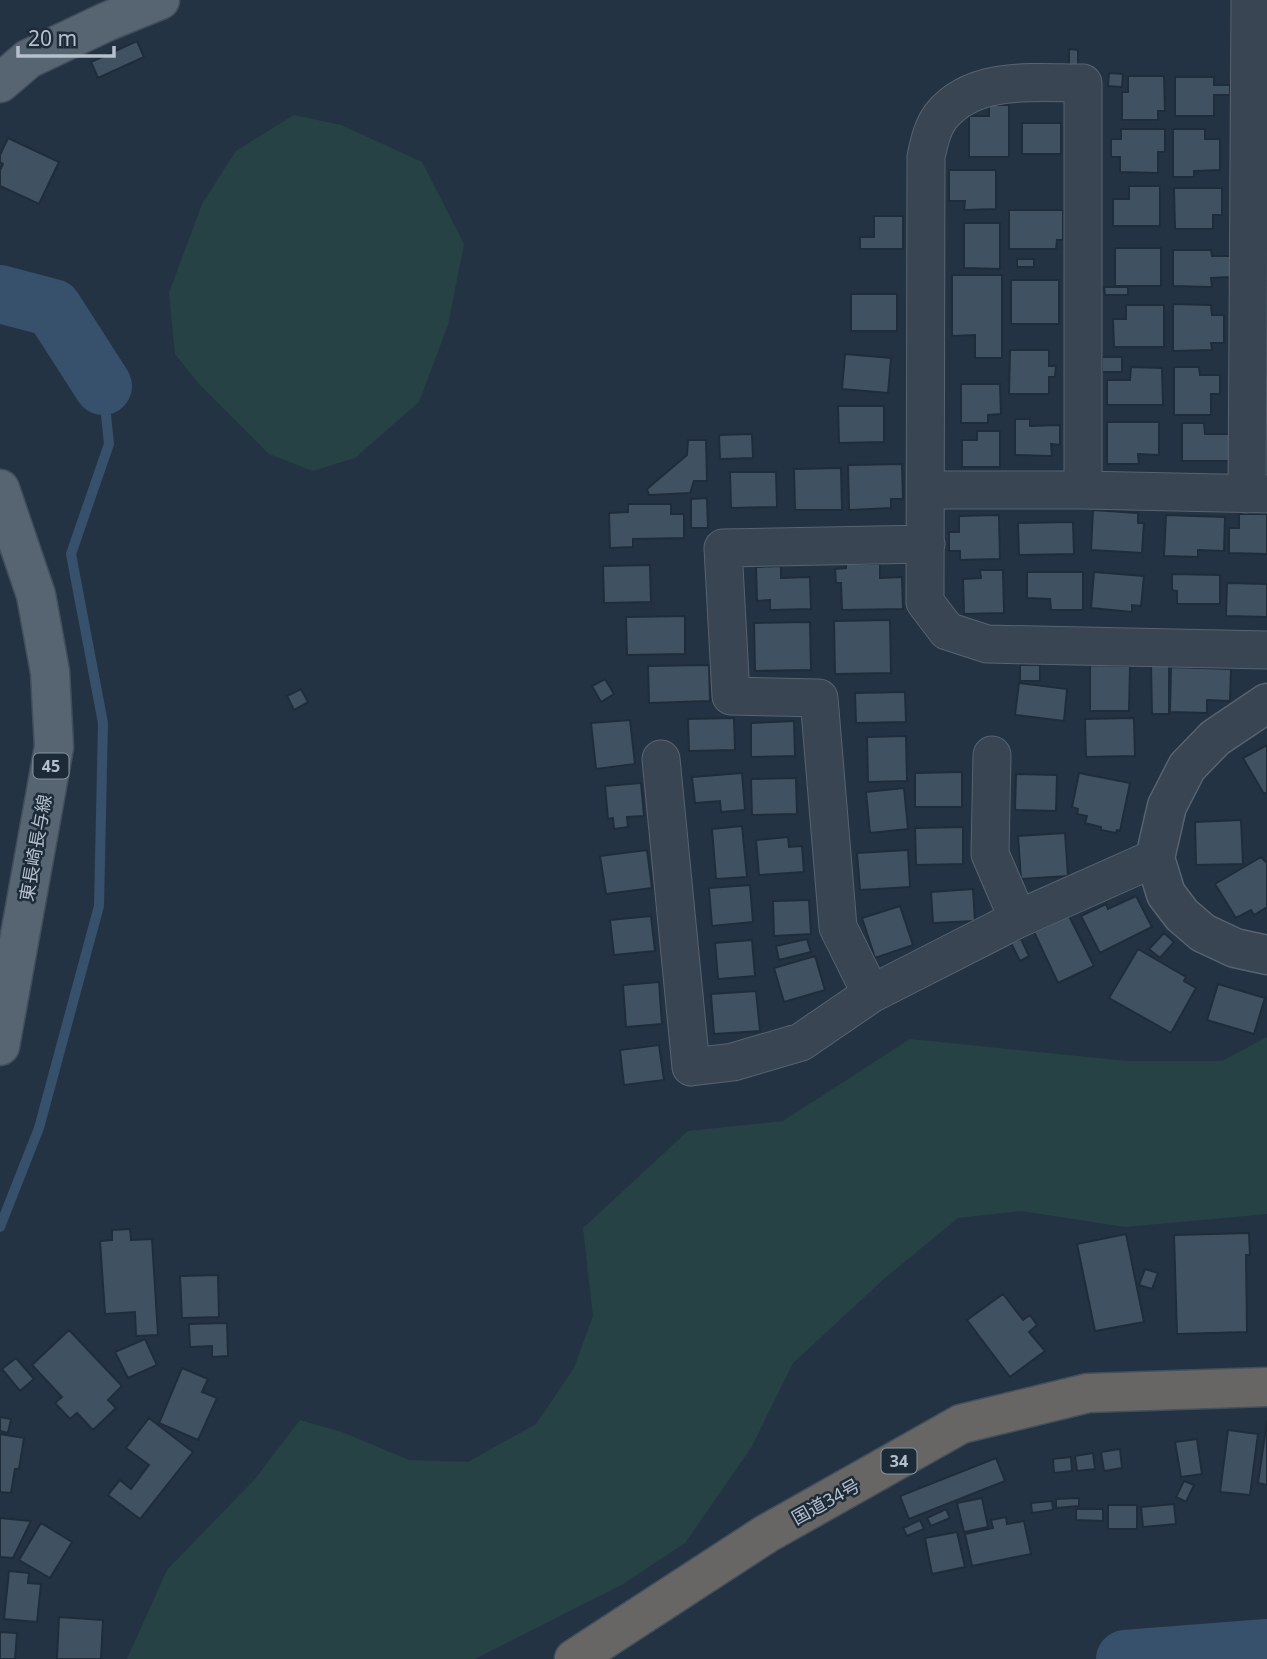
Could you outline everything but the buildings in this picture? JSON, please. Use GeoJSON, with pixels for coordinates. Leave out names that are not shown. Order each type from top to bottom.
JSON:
{"type":"FeatureCollection","features":[{"type":"Feature","properties":{"kind":"highway","name":"国道34号"},"geometry":{"type":"LineString","coordinates":[[574,1659],[766,1534],[961,1424],[1088,1393],[1267,1387]]}},
{"type":"Feature","properties":{"kind":"main road"},"geometry":{"type":"LineString","coordinates":[[0,83],[28,60],[106,22],[160,0]]}},
{"type":"Feature","properties":{"kind":"main road","name":"東長崎長与線"},"geometry":{"type":"LineString","coordinates":[[0,489],[36,595],[50,672],[54,747],[0,1046]]}},
{"type":"Feature","properties":{"kind":"street"},"geometry":{"type":"LineString","coordinates":[[927,491],[1083,490],[1257,494],[1250,0]]}},
{"type":"Feature","properties":{"kind":"street"},"geometry":{"type":"LineString","coordinates":[[1083,490],[1083,83],[999,85],[973,92],[940,117],[931,135],[926,157],[925,602],[947,631],[987,643],[1267,650]]}},
{"type":"Feature","properties":{"kind":"street"},"geometry":{"type":"LineString","coordinates":[[871,994],[838,927],[819,698],[731,696],[723,548],[926,544]]}},
{"type":"Feature","properties":{"kind":"street"},"geometry":{"type":"LineString","coordinates":[[1267,703],[1215,738],[1187,766],[1167,806],[1155,858],[1166,894],[1182,915],[1203,933],[1224,943],[1267,955]]}},
{"type":"Feature","properties":{"kind":"street"},"geometry":{"type":"LineString","coordinates":[[992,755],[990,854],[1017,919]]}},
{"type":"Feature","properties":{"kind":"street"},"geometry":{"type":"LineString","coordinates":[[661,759],[691,1067],[733,1062],[802,1042],[871,994],[1017,919],[1155,858]]}},
{"type":"Feature","properties":{"kind":"green space"},"geometry":{"type":"Polygon","coordinates":[[[294,115],[341,125],[422,162],[464,244],[448,325],[419,402],[355,458],[313,471],[269,454],[200,385],[175,354],[169,293],[202,204],[236,151],[294,115]]]}},
{"type":"Feature","properties":{"kind":"green space"},"geometry":{"type":"Polygon","coordinates":[[[1267,1037],[1267,1214],[1125,1227],[1021,1211],[958,1218],[885,1278],[793,1363],[751,1448],[685,1543],[623,1584],[475,1659],[127,1659],[167,1570],[255,1479],[300,1420],[342,1432],[409,1460],[468,1462],[536,1424],[574,1368],[593,1316],[583,1228],[688,1131],[783,1121],[910,1039],[1127,1061],[1222,1061],[1267,1037]]]}},
{"type":"Feature","properties":{"kind":"waterway"},"geometry":{"type":"LineString","coordinates":[[0,294],[53,308],[103,386]]}},
{"type":"Feature","properties":{"kind":"waterway"},"geometry":{"type":"LineString","coordinates":[[0,1227],[39,1128],[99,906],[103,723],[71,554],[109,444],[103,386]]}},
{"type":"Feature","properties":{"kind":"waterway"},"geometry":{"type":"LineString","coordinates":[[1125,1659],[1267,1648]]}}]}
